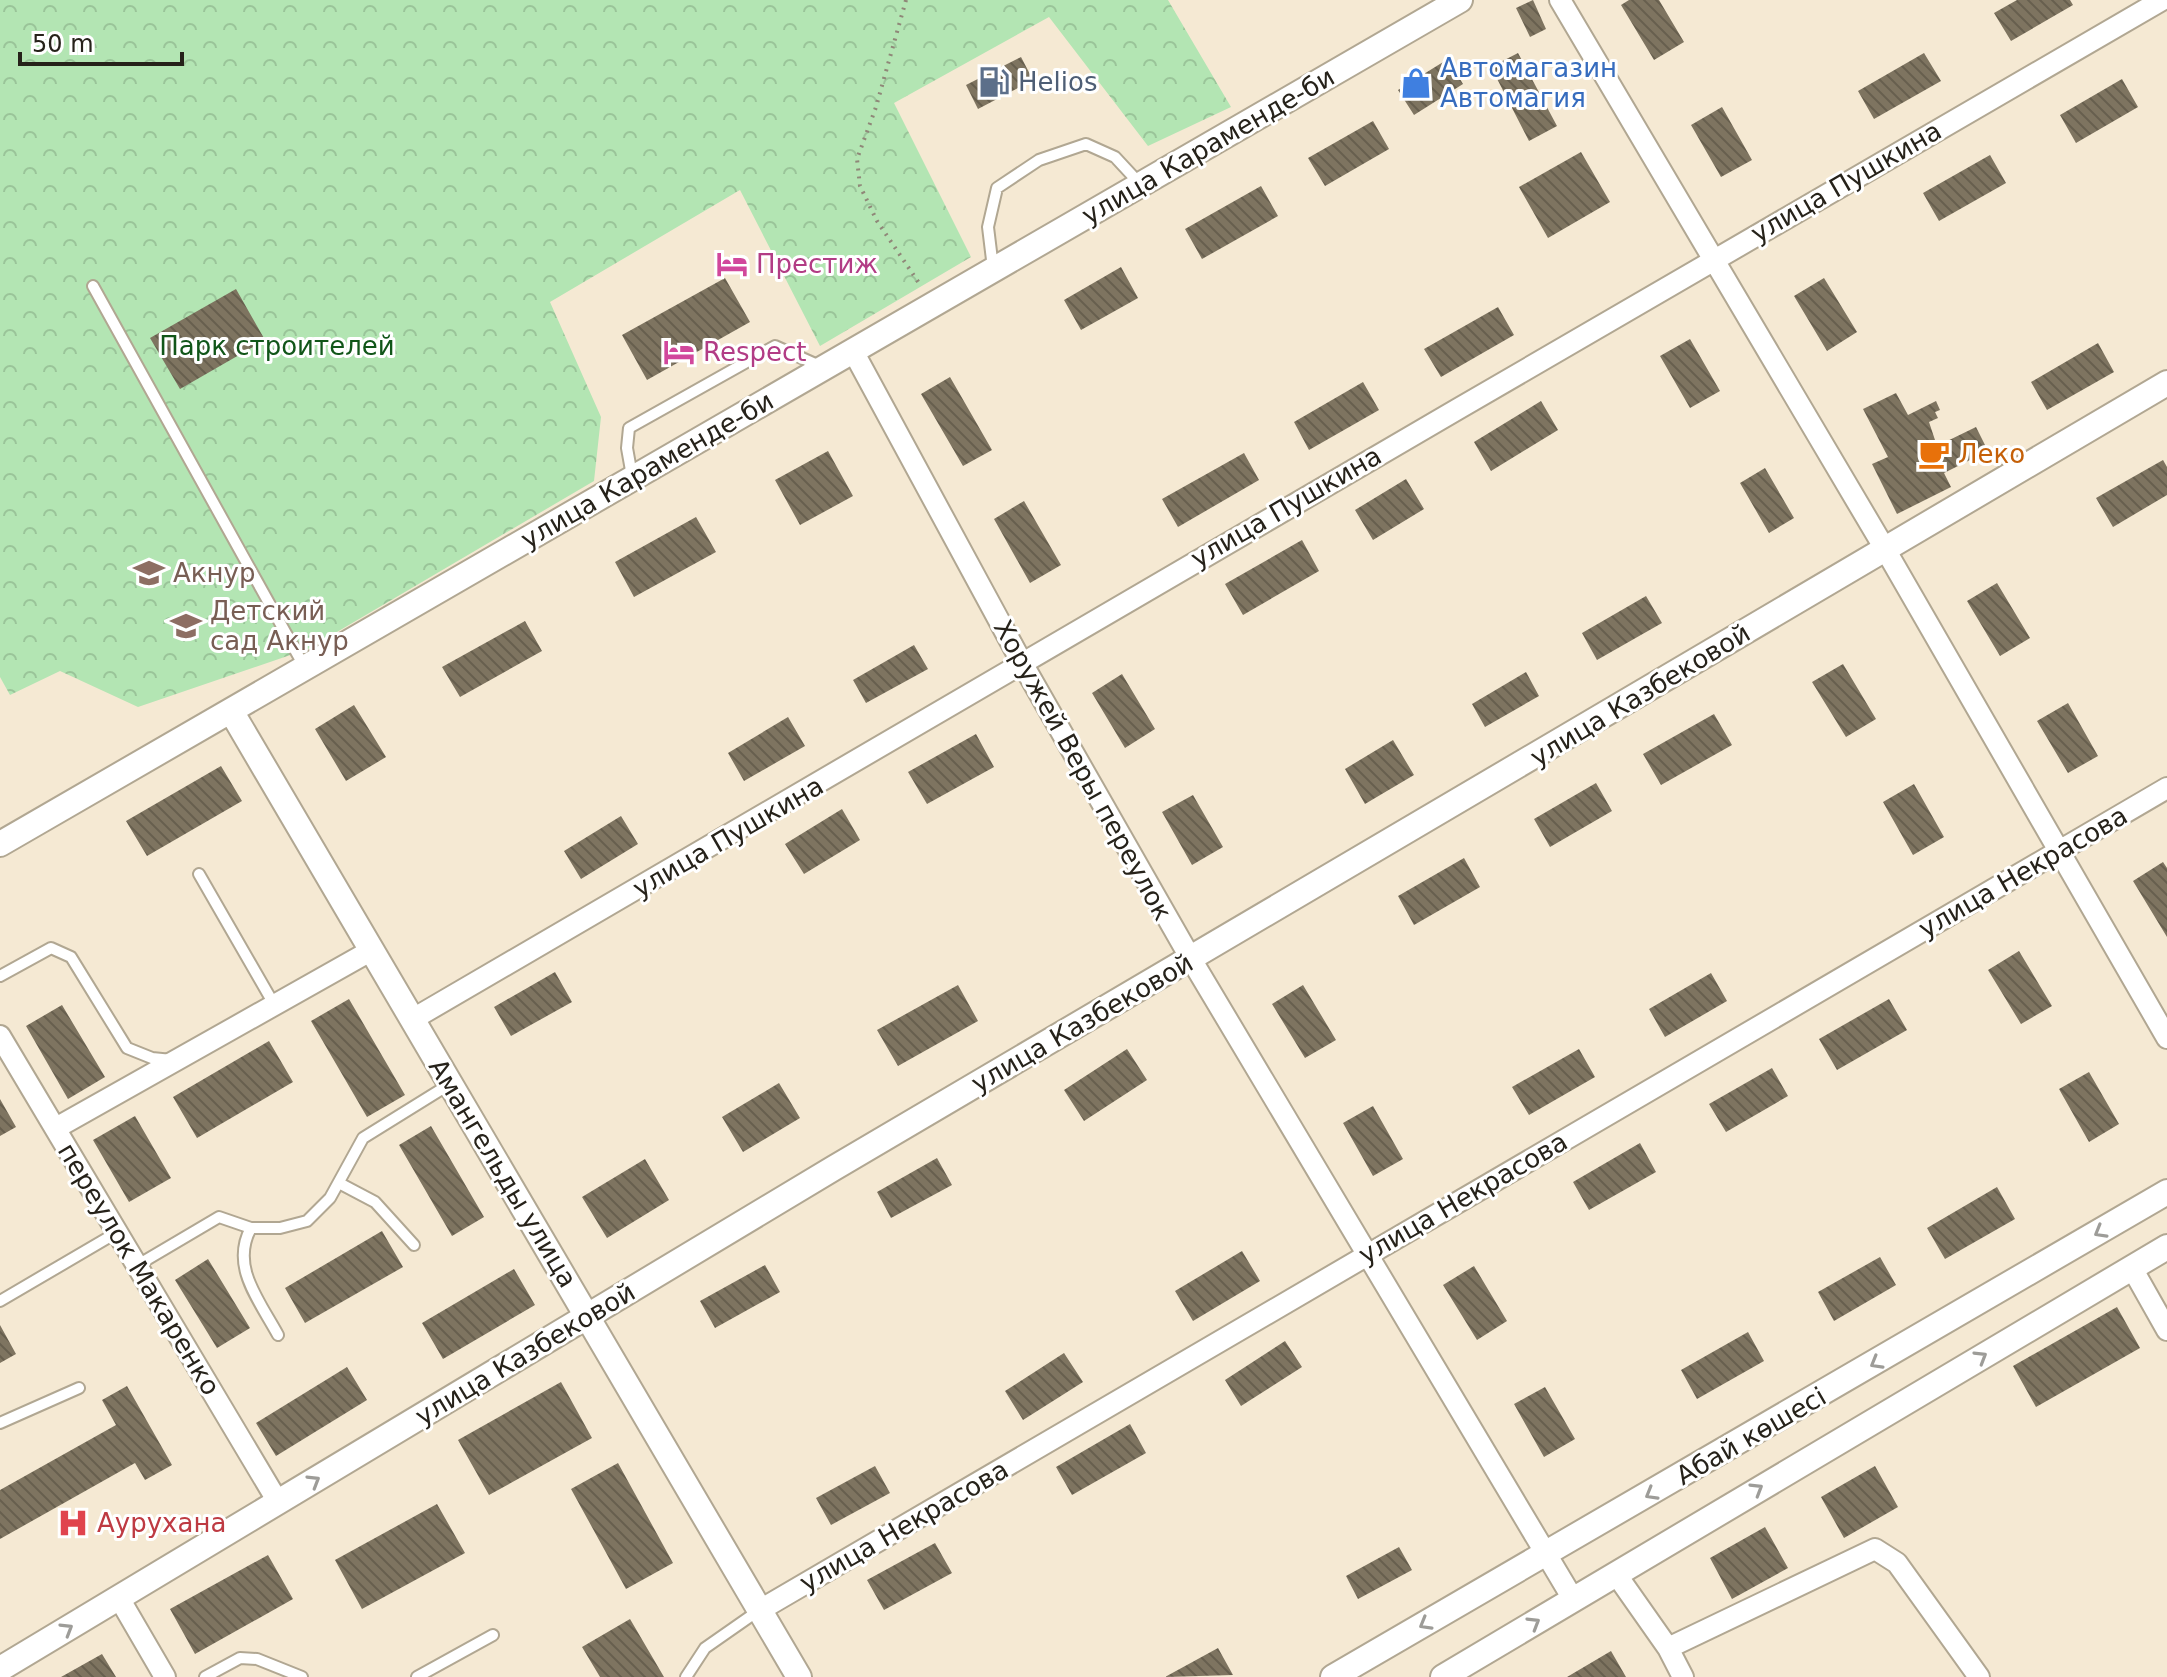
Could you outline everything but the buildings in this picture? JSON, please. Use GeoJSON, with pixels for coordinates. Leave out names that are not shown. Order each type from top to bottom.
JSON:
{"type":"FeatureCollection","features":[{"type":"Feature","properties":{"kind":"street","name":"улица Караменде-би"},"geometry":{"type":"LineString","coordinates":[[0,844],[1460,0]]}},
{"type":"Feature","properties":{"kind":"street"},"geometry":{"type":"LineString","coordinates":[[1560,0],[1885,549],[2167,1038]]}},
{"type":"Feature","properties":{"kind":"street","name":"улица Пушкина"},"geometry":{"type":"LineString","coordinates":[[413,1019],[2162,0]]}},
{"type":"Feature","properties":{"kind":"street","name":"Хоружей Веры переулок"},"geometry":{"type":"LineString","coordinates":[[853,351],[1022,663],[1191,959],[1573,1599]]}},
{"type":"Feature","properties":{"kind":"street","name":"улица Казбековой"},"geometry":{"type":"LineString","coordinates":[[0,1669],[588,1316],[2167,383]]}},
{"type":"Feature","properties":{"kind":"street","name":"Амангельды улица"},"geometry":{"type":"LineString","coordinates":[[231,711],[799,1677]]}},
{"type":"Feature","properties":{"kind":"street","name":"улица Некрасова"},"geometry":{"type":"LineString","coordinates":[[760,1610],[2167,788]]}},
{"type":"Feature","properties":{"kind":"street"},"geometry":{"type":"LineString","coordinates":[[56,1128],[372,950]]}},
{"type":"Feature","properties":{"kind":"street","name":"переулок Макаренко"},"geometry":{"type":"LineString","coordinates":[[0,1036],[278,1502]]}},
{"type":"Feature","properties":{"kind":"street","name":"Абай көшесі"},"geometry":{"type":"LineString","coordinates":[[1333,1677],[2167,1192]]}},
{"type":"Feature","properties":{"kind":"street","name":"Абай көшесі"},"geometry":{"type":"LineString","coordinates":[[1443,1677],[2167,1247]]}},
{"type":"Feature","properties":{"kind":"street"},"geometry":{"type":"LineString","coordinates":[[2132,1268],[2167,1330]]}},
{"type":"Feature","properties":{"kind":"street"},"geometry":{"type":"LineString","coordinates":[[1668,1648],[1875,1549],[1897,1563],[1979,1677]]}},
{"type":"Feature","properties":{"kind":"street"},"geometry":{"type":"LineString","coordinates":[[1616,1574],[1668,1648],[1683,1677]]}},
{"type":"Feature","properties":{"kind":"street"},"geometry":{"type":"LineString","coordinates":[[119,1598],[165,1677]]}},
{"type":"Feature","properties":{"kind":"lane"},"geometry":{"type":"LineString","coordinates":[[993,270],[988,227],[997,188],[1039,160],[1086,144],[1115,157],[1141,185]]}},
{"type":"Feature","properties":{"kind":"lane"},"geometry":{"type":"LineString","coordinates":[[93,286],[305,668]]}},
{"type":"Feature","properties":{"kind":"lane"},"geometry":{"type":"LineString","coordinates":[[633,478],[627,448],[629,428],[775,346],[824,368]]}},
{"type":"Feature","properties":{"kind":"lane"},"geometry":{"type":"LineString","coordinates":[[199,874],[275,1006]]}},
{"type":"Feature","properties":{"kind":"lane"},"geometry":{"type":"LineString","coordinates":[[0,976],[51,948],[71,957],[127,1048],[152,1058],[178,1060]]}},
{"type":"Feature","properties":{"kind":"lane"},"geometry":{"type":"LineString","coordinates":[[136,1266],[219,1217],[251,1228],[280,1228],[307,1221],[339,1183],[363,1138],[451,1084]]}},
{"type":"Feature","properties":{"kind":"lane"},"geometry":{"type":"LineString","coordinates":[[339,1183],[375,1202],[414,1245]]}},
{"type":"Feature","properties":{"kind":"lane"},"geometry":{"type":"LineString","coordinates":[[251,1228],[242,1244],[243,1265],[278,1335]]}},
{"type":"Feature","properties":{"kind":"lane"},"geometry":{"type":"LineString","coordinates":[[0,1301],[116,1233]]}},
{"type":"Feature","properties":{"kind":"lane"},"geometry":{"type":"LineString","coordinates":[[0,1423],[79,1388]]}},
{"type":"Feature","properties":{"kind":"lane"},"geometry":{"type":"LineString","coordinates":[[686,1677],[705,1648],[760,1610]]}},
{"type":"Feature","properties":{"kind":"lane"},"geometry":{"type":"LineString","coordinates":[[417,1677],[493,1635]]}},
{"type":"Feature","properties":{"kind":"lane"},"geometry":{"type":"LineString","coordinates":[[205,1677],[240,1658],[257,1659],[302,1677]]}},
{"type":"Feature","properties":{"kind":"path"},"geometry":{"type":"LineString","coordinates":[[906,0],[876,107],[857,159],[860,186],[877,221],[933,305]]}},
{"type":"Feature","properties":{"kind":"green space","name":"Парк строителей"},"geometry":{"type":"Polygon","coordinates":[[[0,0],[1168,0],[1231,107],[1148,146],[1049,17],[894,103],[971,257],[820,346],[740,190],[550,302],[601,417],[594,481],[308,649],[138,707],[60,671],[10,695],[0,677],[0,0]]]}},
{"type":"Feature","properties":{"kind":"place","name":"Helios"},"geometry":{"type":"Point","coordinates":[994,82]}},
{"type":"Feature","properties":{"kind":"place","name":"Автомагазин Автомагия"},"geometry":{"type":"Point","coordinates":[1416,83]}},
{"type":"Feature","properties":{"kind":"place","name":"Престиж"},"geometry":{"type":"Point","coordinates":[732,264]}},
{"type":"Feature","properties":{"kind":"place","name":"Respect"},"geometry":{"type":"Point","coordinates":[679,352]}},
{"type":"Feature","properties":{"kind":"place","name":"Леко"},"geometry":{"type":"Point","coordinates":[1934,454]}},
{"type":"Feature","properties":{"kind":"place","name":"Акнур"},"geometry":{"type":"Point","coordinates":[149,573]}},
{"type":"Feature","properties":{"kind":"place","name":"Детский сад Акнур"},"geometry":{"type":"Point","coordinates":[186,626]}},
{"type":"Feature","properties":{"kind":"place","name":"Аурухана"},"geometry":{"type":"Point","coordinates":[73,1523]}}]}
